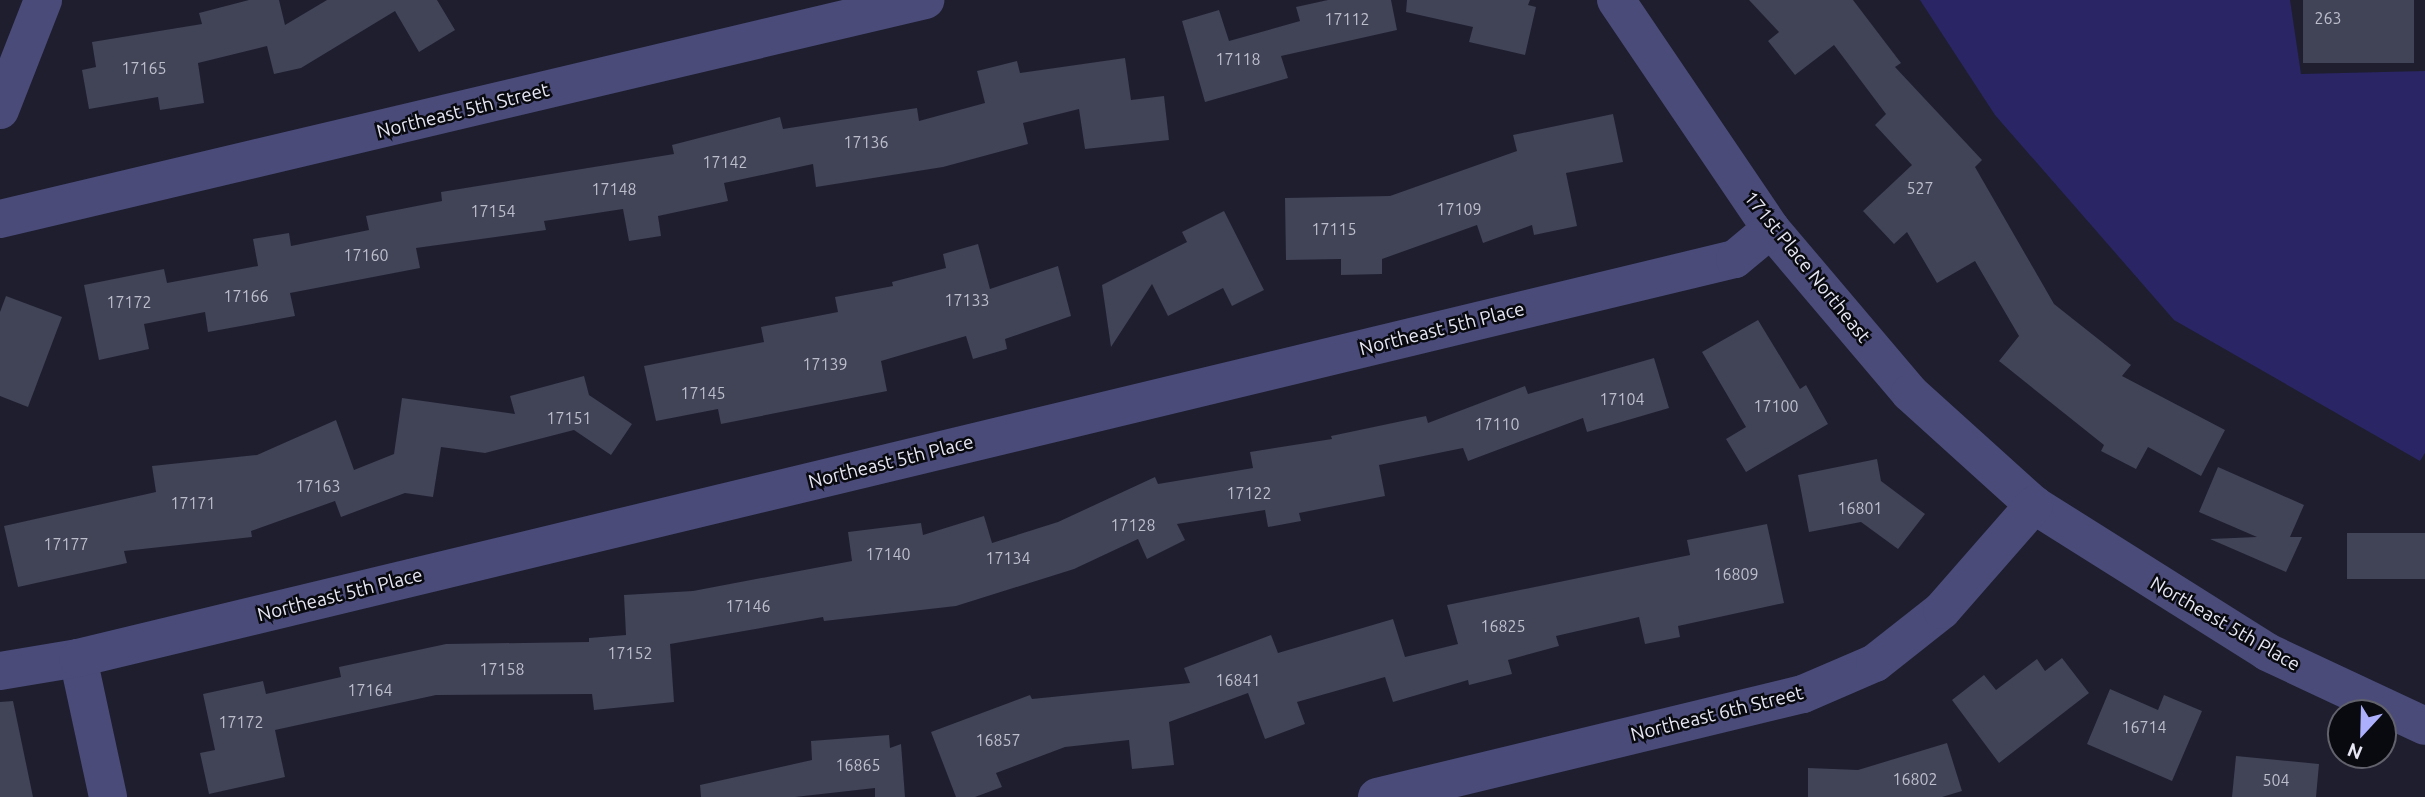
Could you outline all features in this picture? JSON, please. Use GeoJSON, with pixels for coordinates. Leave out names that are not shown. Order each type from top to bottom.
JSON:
{"type":"FeatureCollection","features":[{"type":"Feature","properties":{"kind":"street"},"geometry":{"type":"LineString","coordinates":[[0,110],[43,0]]}},
{"type":"Feature","properties":{"kind":"street","name":"Northeast 5th Street"},"geometry":{"type":"LineString","coordinates":[[0,219],[925,0]]}},
{"type":"Feature","properties":{"kind":"street","name":"171st Place Northeast"},"geometry":{"type":"LineString","coordinates":[[1616,0],[1771,229],[1910,393],[2034,505]]}},
{"type":"Feature","properties":{"kind":"street","name":"Northeast 5th Place"},"geometry":{"type":"LineString","coordinates":[[0,671],[78,658],[1735,259],[1771,229]]}},
{"type":"Feature","properties":{"kind":"street","name":"Northeast 5th Place"},"geometry":{"type":"LineString","coordinates":[[2034,505],[2267,652],[2425,726]]}},
{"type":"Feature","properties":{"kind":"street","name":"Northeast 6th Street"},"geometry":{"type":"LineString","coordinates":[[1377,797],[1803,694],[1875,663],[1942,610],[2034,505]]}},
{"type":"Feature","properties":{"kind":"street"},"geometry":{"type":"LineString","coordinates":[[78,658],[108,797]]}},
{"type":"Feature","properties":{"kind":"shaded area"},"geometry":{"type":"Polygon","coordinates":[[[1920,0],[2290,0],[2301,74],[2425,71],[2425,453],[2420,461],[2174,320],[1995,115],[1920,0]]]}},
{"type":"Feature","properties":{"kind":"building"},"geometry":{"type":"Polygon","coordinates":[[[249,0],[279,0],[285,25],[327,0],[437,0],[455,30],[419,52],[395,11],[301,68],[274,74],[267,46],[198,63],[204,103],[160,110],[158,97],[89,109],[82,70],[96,67],[92,42],[202,24],[199,13],[249,0]]]}},
{"type":"Feature","properties":{"kind":"building"},"geometry":{"type":"Polygon","coordinates":[[[1328,0],[1391,0],[1397,30],[1281,56],[1288,78],[1205,102],[1182,21],[1219,10],[1229,41],[1300,21],[1296,7],[1328,0]]]}},
{"type":"Feature","properties":{"kind":"building"},"geometry":{"type":"Polygon","coordinates":[[[1407,0],[1530,0],[1528,5],[1536,7],[1525,55],[1469,42],[1473,27],[1406,12],[1407,0]]]}},
{"type":"Feature","properties":{"kind":"building"},"geometry":{"type":"Polygon","coordinates":[[[1749,0],[1853,0],[1901,63],[1895,67],[1982,160],[1975,167],[2054,304],[2131,365],[2122,376],[2225,430],[2201,476],[2148,447],[2136,469],[2101,451],[2104,445],[1999,361],[2019,336],[1975,261],[1937,283],[1907,232],[1894,244],[1863,211],[1912,165],[1875,125],[1886,114],[1834,45],[1795,75],[1768,41],[1779,32],[1749,0]]]}},
{"type":"Feature","properties":{"kind":"building"},"geometry":{"type":"Polygon","coordinates":[[[2303,0],[2414,0],[2414,63],[2303,63],[2303,0]]]}},
{"type":"Feature","properties":{"kind":"building"},"geometry":{"type":"Polygon","coordinates":[[[1125,58],[1131,100],[1164,96],[1169,140],[1085,149],[1079,109],[1023,123],[1028,144],[943,167],[816,187],[813,164],[724,183],[728,201],[658,216],[661,236],[629,241],[623,209],[544,221],[546,230],[416,248],[420,268],[290,293],[295,316],[208,332],[205,312],[144,324],[149,349],[99,360],[84,285],[164,269],[167,283],[258,266],[253,239],[289,233],[291,246],[369,230],[366,216],[442,201],[441,192],[674,154],[672,145],[780,117],[783,129],[917,108],[919,121],[985,103],[977,71],[1017,61],[1020,73],[1125,58]]]}},
{"type":"Feature","properties":{"kind":"building"},"geometry":{"type":"Polygon","coordinates":[[[1613,114],[1623,162],[1566,173],[1577,226],[1534,235],[1532,225],[1483,243],[1477,225],[1382,259],[1382,274],[1341,275],[1341,259],[1286,260],[1285,198],[1390,196],[1517,151],[1513,135],[1613,114]]]}},
{"type":"Feature","properties":{"kind":"building"},"geometry":{"type":"Polygon","coordinates":[[[1224,211],[1264,290],[1232,306],[1223,288],[1168,316],[1152,284],[1111,347],[1102,285],[1187,242],[1182,232],[1224,211]]]}},
{"type":"Feature","properties":{"kind":"building"},"geometry":{"type":"Polygon","coordinates":[[[978,244],[990,289],[1058,266],[1071,316],[1005,339],[1007,349],[973,359],[966,336],[881,361],[887,391],[721,424],[718,409],[656,421],[644,366],[764,342],[761,327],[838,312],[835,297],[893,286],[892,282],[946,268],[943,254],[978,244]]]}},
{"type":"Feature","properties":{"kind":"building"},"geometry":{"type":"Polygon","coordinates":[[[6,296],[62,317],[28,407],[0,396],[0,312],[6,296]]]}},
{"type":"Feature","properties":{"kind":"building"},"geometry":{"type":"Polygon","coordinates":[[[1758,320],[1800,389],[1806,385],[1828,424],[1746,472],[1726,439],[1746,427],[1702,352],[1758,320]]]}},
{"type":"Feature","properties":{"kind":"building"},"geometry":{"type":"Polygon","coordinates":[[[1654,358],[1669,408],[1587,432],[1583,418],[1468,461],[1463,448],[1379,465],[1385,496],[1299,513],[1301,521],[1268,527],[1265,510],[1177,524],[1185,540],[1147,559],[1138,539],[1074,569],[956,606],[824,621],[823,617],[670,644],[674,702],[594,710],[592,694],[436,695],[275,730],[285,777],[209,794],[200,753],[215,750],[203,694],[263,681],[266,694],[341,677],[339,667],[446,644],[589,642],[589,638],[626,635],[624,595],[693,591],[852,561],[848,532],[921,523],[923,535],[984,516],[992,543],[1058,522],[1155,477],[1158,484],[1253,468],[1250,452],[1332,439],[1331,436],[1426,416],[1428,423],[1525,386],[1528,394],[1654,358]]]}},
{"type":"Feature","properties":{"kind":"building"},"geometry":{"type":"Polygon","coordinates":[[[584,376],[589,395],[632,424],[611,455],[574,430],[485,453],[441,447],[433,497],[405,493],[341,517],[335,501],[251,531],[252,537],[124,551],[127,563],[18,587],[4,526],[156,492],[152,466],[257,455],[336,420],[354,470],[394,454],[402,398],[515,414],[510,396],[584,376]]]}},
{"type":"Feature","properties":{"kind":"building"},"geometry":{"type":"Polygon","coordinates":[[[1877,459],[1881,481],[1925,514],[1898,549],[1861,522],[1809,532],[1798,475],[1877,459]]]}},
{"type":"Feature","properties":{"kind":"building"},"geometry":{"type":"Polygon","coordinates":[[[2218,467],[2304,505],[2290,537],[2302,537],[2286,572],[2210,539],[2257,537],[2199,512],[2218,467]]]}},
{"type":"Feature","properties":{"kind":"building"},"geometry":{"type":"Polygon","coordinates":[[[1767,524],[1784,603],[1678,626],[1680,637],[1645,644],[1639,617],[1556,636],[1559,646],[1508,660],[1512,674],[1469,685],[1468,680],[1393,702],[1385,677],[1297,702],[1305,724],[1265,739],[1248,693],[1169,722],[1174,765],[1132,769],[1129,740],[1065,747],[996,773],[1002,787],[975,797],[956,797],[931,732],[1030,695],[1032,699],[1190,683],[1184,668],[1271,635],[1278,653],[1393,619],[1405,657],[1458,644],[1447,605],[1690,555],[1687,540],[1767,524]]]}},
{"type":"Feature","properties":{"kind":"building"},"geometry":{"type":"Polygon","coordinates":[[[2347,533],[2425,533],[2425,579],[2347,579],[2347,533]]]}},
{"type":"Feature","properties":{"kind":"building"},"geometry":{"type":"Polygon","coordinates":[[[2062,658],[2089,693],[1999,763],[1952,700],[1984,675],[1996,690],[2037,659],[2045,671],[2062,658]]]}},
{"type":"Feature","properties":{"kind":"building"},"geometry":{"type":"Polygon","coordinates":[[[2110,689],[2158,710],[2164,695],[2202,711],[2172,781],[2087,744],[2110,689]]]}},
{"type":"Feature","properties":{"kind":"building"},"geometry":{"type":"Polygon","coordinates":[[[13,701],[33,797],[0,797],[0,702],[13,701]]]}},
{"type":"Feature","properties":{"kind":"building"},"geometry":{"type":"Polygon","coordinates":[[[889,735],[890,748],[901,744],[905,797],[875,797],[875,788],[795,797],[701,797],[700,785],[812,760],[811,741],[889,735]]]}},
{"type":"Feature","properties":{"kind":"building"},"geometry":{"type":"Polygon","coordinates":[[[1947,743],[1962,791],[1942,797],[1808,797],[1808,768],[1858,770],[1947,743]]]}},
{"type":"Feature","properties":{"kind":"building"},"geometry":{"type":"Polygon","coordinates":[[[2236,756],[2319,764],[2316,797],[2232,797],[2236,756]]]}}]}
